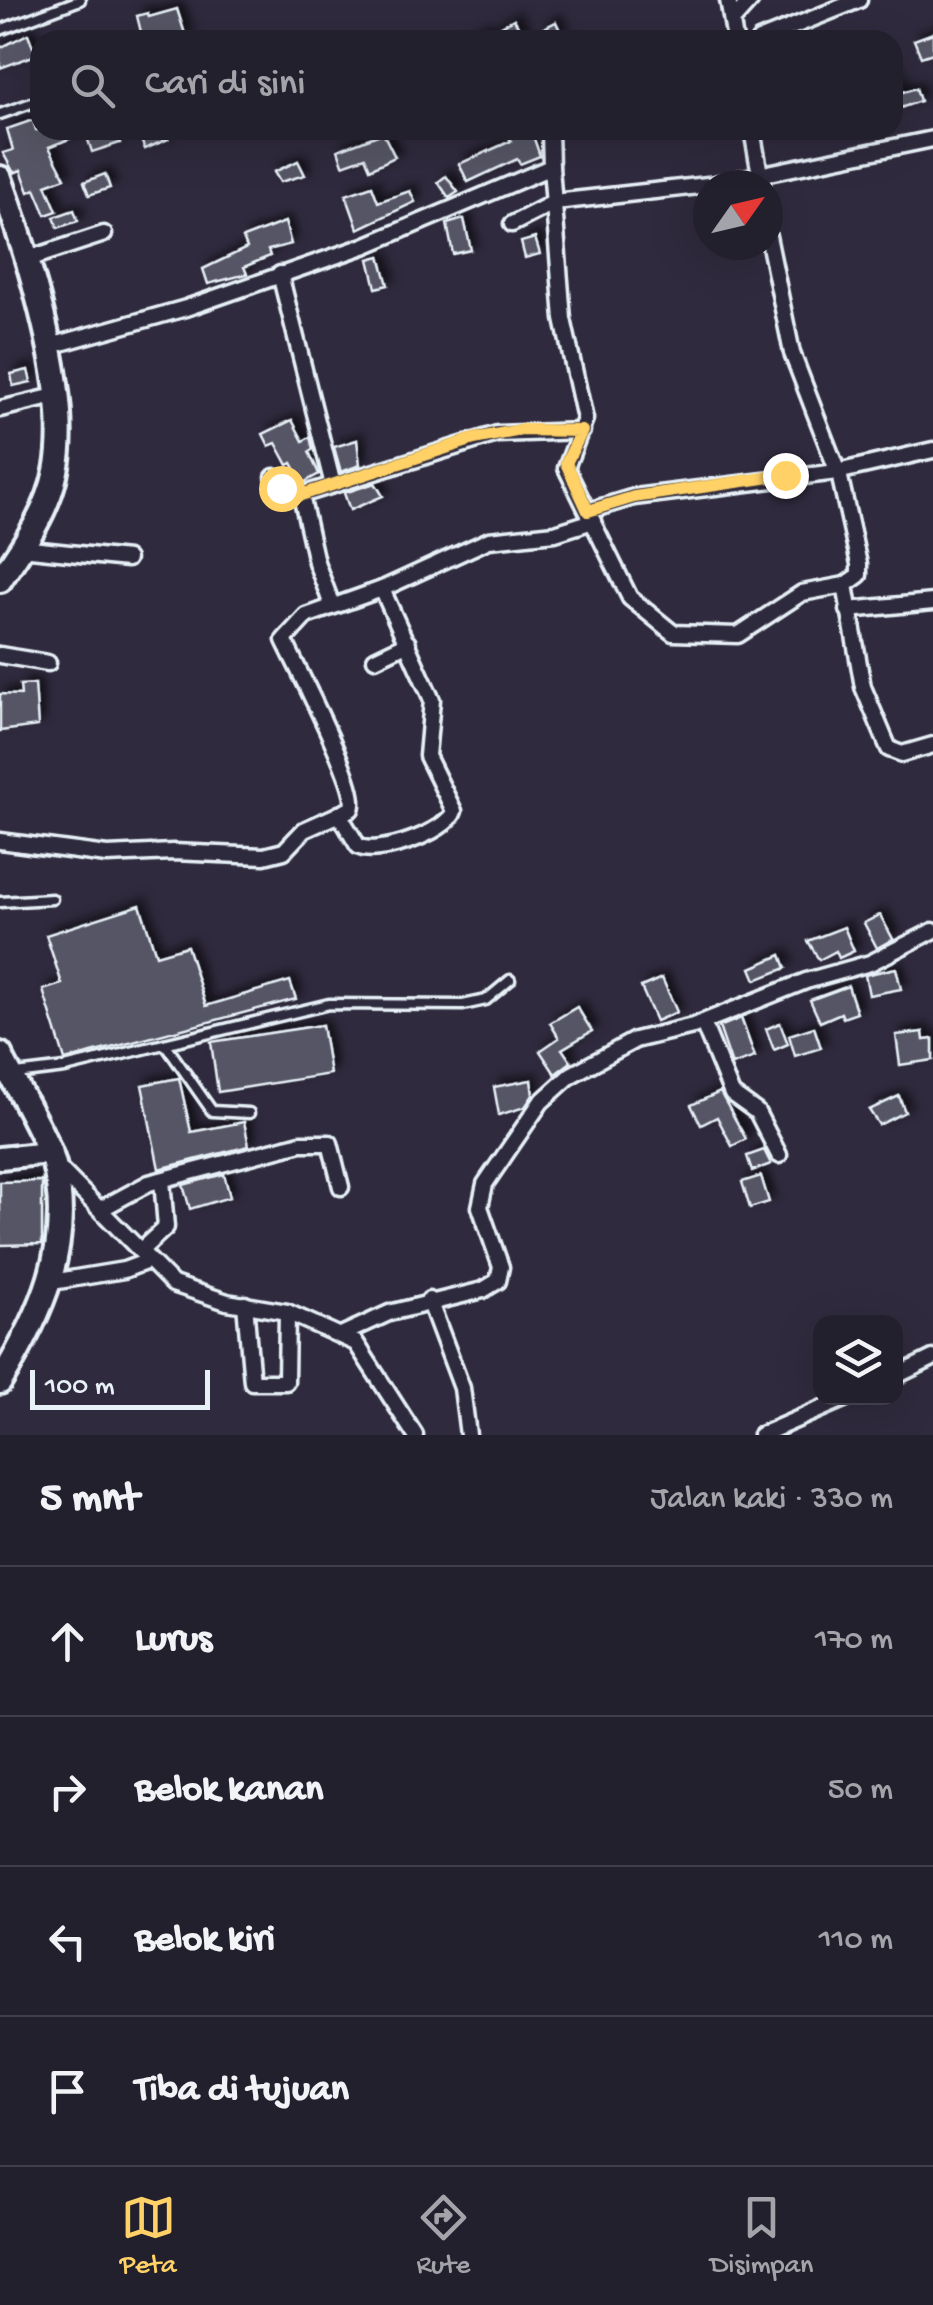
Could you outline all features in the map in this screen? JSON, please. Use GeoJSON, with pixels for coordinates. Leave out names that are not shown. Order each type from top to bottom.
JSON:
{"type":"FeatureCollection","features":[{"type":"Feature","properties":{"kind":"main road"},"geometry":{"type":"LineString","coordinates":[[0,178],[28,259],[47,347],[56,396],[57,469],[44,512],[1,576]]}},
{"type":"Feature","properties":{"kind":"main road"},"geometry":{"type":"LineString","coordinates":[[0,1382],[26,1340],[52,1282],[58,1249],[51,1157],[5,1064]]}},
{"type":"Feature","properties":{"kind":"street"},"geometry":{"type":"LineString","coordinates":[[728,0],[733,30]]}},
{"type":"Feature","properties":{"kind":"street"},"geometry":{"type":"LineString","coordinates":[[732,21],[751,0]]}},
{"type":"Feature","properties":{"kind":"street"},"geometry":{"type":"LineString","coordinates":[[780,30],[839,3],[859,0]]}},
{"type":"Feature","properties":{"kind":"street"},"geometry":{"type":"LineString","coordinates":[[783,175],[933,139]]}},
{"type":"Feature","properties":{"kind":"street"},"geometry":{"type":"LineString","coordinates":[[550,140],[564,319],[570,364],[583,400],[582,431],[566,463],[637,607],[685,636],[738,635],[802,594],[845,585],[859,575],[837,472],[792,353],[773,260]]}},
{"type":"Feature","properties":{"kind":"street"},"geometry":{"type":"LineString","coordinates":[[754,140],[759,170]]}},
{"type":"Feature","properties":{"kind":"street"},"geometry":{"type":"LineString","coordinates":[[47,347],[186,308],[432,220],[505,184],[551,167]]}},
{"type":"Feature","properties":{"kind":"street"},"geometry":{"type":"LineString","coordinates":[[512,224],[554,202],[693,187]]}},
{"type":"Feature","properties":{"kind":"street"},"geometry":{"type":"LineString","coordinates":[[28,259],[104,234]]}},
{"type":"Feature","properties":{"kind":"street"},"geometry":{"type":"LineString","coordinates":[[280,274],[333,485]]}},
{"type":"Feature","properties":{"kind":"street"},"geometry":{"type":"LineString","coordinates":[[0,409],[56,396]]}},
{"type":"Feature","properties":{"kind":"street"},"geometry":{"type":"LineString","coordinates":[[274,477],[287,494],[301,495],[497,434],[582,431]]}},
{"type":"Feature","properties":{"kind":"street"},"geometry":{"type":"LineString","coordinates":[[0,841],[107,855],[172,852],[264,856],[284,851],[304,830],[354,807],[325,719],[284,640],[296,623],[489,540],[555,532],[646,495],[837,472],[933,450]]}},
{"type":"Feature","properties":{"kind":"street"},"geometry":{"type":"LineString","coordinates":[[301,495],[316,562],[332,605]]}},
{"type":"Feature","properties":{"kind":"street"},"geometry":{"type":"LineString","coordinates":[[21,548],[127,559]]}},
{"type":"Feature","properties":{"kind":"street"},"geometry":{"type":"LineString","coordinates":[[845,585],[863,687],[884,742],[895,754],[933,745]]}},
{"type":"Feature","properties":{"kind":"street"},"geometry":{"type":"LineString","coordinates":[[339,814],[364,850],[442,828],[452,818],[452,806],[428,756],[432,700],[382,589]]}},
{"type":"Feature","properties":{"kind":"street"},"geometry":{"type":"LineString","coordinates":[[848,610],[933,602]]}},
{"type":"Feature","properties":{"kind":"street"},"geometry":{"type":"LineString","coordinates":[[375,659],[408,642]]}},
{"type":"Feature","properties":{"kind":"street"},"geometry":{"type":"LineString","coordinates":[[0,654],[48,664]]}},
{"type":"Feature","properties":{"kind":"street"},"geometry":{"type":"LineString","coordinates":[[344,1334],[429,1300],[484,1290],[498,1282],[501,1268],[480,1207],[486,1184],[541,1102],[601,1055],[636,1040],[703,1022],[806,981],[870,964],[933,931]]}},
{"type":"Feature","properties":{"kind":"street"},"geometry":{"type":"LineString","coordinates":[[703,1022],[732,1094],[757,1112],[779,1155]]}},
{"type":"Feature","properties":{"kind":"street"},"geometry":{"type":"LineString","coordinates":[[102,1209],[162,1180],[301,1143],[325,1141],[332,1148],[341,1187]]}},
{"type":"Feature","properties":{"kind":"street"},"geometry":{"type":"LineString","coordinates":[[0,1158],[51,1157],[173,1284],[287,1312],[344,1334],[356,1343],[415,1435]]}},
{"type":"Feature","properties":{"kind":"street"},"geometry":{"type":"LineString","coordinates":[[52,1282],[124,1270],[144,1256],[166,1227],[162,1180]]}},
{"type":"Feature","properties":{"kind":"street"},"geometry":{"type":"LineString","coordinates":[[429,1300],[462,1388],[468,1435]]}},
{"type":"Feature","properties":{"kind":"street"},"geometry":{"type":"LineString","coordinates":[[245,1304],[252,1382],[286,1382],[287,1312]]}},
{"type":"Feature","properties":{"kind":"street"},"geometry":{"type":"LineString","coordinates":[[903,1373],[933,1358]]}},
{"type":"Feature","properties":{"kind":"street"},"geometry":{"type":"LineString","coordinates":[[762,1435],[830,1405]]}},
{"type":"Feature","properties":{"kind":"lane"},"geometry":{"type":"LineString","coordinates":[[0,30],[80,0]]}},
{"type":"Feature","properties":{"kind":"lane"},"geometry":{"type":"LineString","coordinates":[[0,114],[30,104]]}},
{"type":"Feature","properties":{"kind":"lane"},"geometry":{"type":"LineString","coordinates":[[0,902],[52,900]]}},
{"type":"Feature","properties":{"kind":"lane"},"geometry":{"type":"LineString","coordinates":[[5,1064],[65,1068],[329,1004],[463,1005],[486,1000],[510,980]]}},
{"type":"Feature","properties":{"kind":"lane"},"geometry":{"type":"LineString","coordinates":[[165,1044],[212,1111],[250,1114]]}},
{"type":"Feature","properties":{"kind":"building"},"geometry":{"type":"Polygon","coordinates":[[[177,9],[184,30],[140,30],[137,16],[148,13],[149,17],[177,9]]]}},
{"type":"Feature","properties":{"kind":"building"},"geometry":{"type":"Polygon","coordinates":[[[514,19],[520,30],[494,30],[514,19]]]}},
{"type":"Feature","properties":{"kind":"building"},"geometry":{"type":"Polygon","coordinates":[[[556,22],[560,30],[542,30],[556,22]]]}},
{"type":"Feature","properties":{"kind":"building"},"geometry":{"type":"Polygon","coordinates":[[[933,33],[933,53],[921,57],[914,40],[933,33]]]}},
{"type":"Feature","properties":{"kind":"building"},"geometry":{"type":"Polygon","coordinates":[[[28,34],[30,57],[0,68],[0,48],[28,34]]]}},
{"type":"Feature","properties":{"kind":"building"},"geometry":{"type":"Polygon","coordinates":[[[916,88],[920,101],[903,107],[903,92],[916,88]]]}},
{"type":"Feature","properties":{"kind":"building"},"geometry":{"type":"Polygon","coordinates":[[[30,121],[30,140],[66,140],[49,147],[65,178],[46,185],[57,211],[46,215],[35,189],[29,192],[21,170],[14,173],[3,153],[13,150],[7,129],[30,121]]]}},
{"type":"Feature","properties":{"kind":"building"},"geometry":{"type":"Polygon","coordinates":[[[88,140],[119,140],[120,143],[92,152],[88,140]]]}},
{"type":"Feature","properties":{"kind":"building"},"geometry":{"type":"Polygon","coordinates":[[[141,140],[166,140],[145,149],[141,140]]]}},
{"type":"Feature","properties":{"kind":"building"},"geometry":{"type":"Polygon","coordinates":[[[364,140],[386,140],[395,157],[370,169],[365,157],[343,165],[338,150],[364,140]]]}},
{"type":"Feature","properties":{"kind":"building"},"geometry":{"type":"Polygon","coordinates":[[[534,140],[540,156],[520,164],[517,159],[468,182],[459,164],[511,141],[534,140]]]}},
{"type":"Feature","properties":{"kind":"building"},"geometry":{"type":"Polygon","coordinates":[[[298,161],[305,175],[280,182],[274,172],[298,161]]]}},
{"type":"Feature","properties":{"kind":"building"},"geometry":{"type":"Polygon","coordinates":[[[105,174],[110,188],[89,195],[84,182],[105,174]]]}},
{"type":"Feature","properties":{"kind":"building"},"geometry":{"type":"Polygon","coordinates":[[[446,176],[458,192],[449,198],[438,182],[446,176]]]}},
{"type":"Feature","properties":{"kind":"building"},"geometry":{"type":"Polygon","coordinates":[[[372,186],[378,202],[410,191],[415,202],[358,229],[346,195],[372,186]]]}},
{"type":"Feature","properties":{"kind":"building"},"geometry":{"type":"Polygon","coordinates":[[[74,210],[78,221],[58,228],[54,217],[74,210]]]}},
{"type":"Feature","properties":{"kind":"building"},"geometry":{"type":"Polygon","coordinates":[[[464,219],[471,250],[453,254],[447,224],[464,219]]]}},
{"type":"Feature","properties":{"kind":"building"},"geometry":{"type":"Polygon","coordinates":[[[285,222],[291,244],[268,250],[270,256],[244,267],[247,274],[208,284],[203,269],[247,248],[243,238],[285,222]]]}},
{"type":"Feature","properties":{"kind":"building"},"geometry":{"type":"Polygon","coordinates":[[[535,238],[540,254],[525,258],[521,242],[535,238]]]}},
{"type":"Feature","properties":{"kind":"building"},"geometry":{"type":"Polygon","coordinates":[[[380,256],[388,285],[376,288],[369,259],[380,256]]]}},
{"type":"Feature","properties":{"kind":"building"},"geometry":{"type":"Polygon","coordinates":[[[28,370],[31,382],[13,386],[11,374],[28,370]]]}},
{"type":"Feature","properties":{"kind":"building"},"geometry":{"type":"Polygon","coordinates":[[[292,420],[303,441],[310,437],[313,449],[309,452],[319,474],[303,483],[276,443],[269,446],[263,434],[292,420]]]}},
{"type":"Feature","properties":{"kind":"building"},"geometry":{"type":"Polygon","coordinates":[[[357,440],[360,465],[341,472],[334,447],[357,440]]]}},
{"type":"Feature","properties":{"kind":"building"},"geometry":{"type":"Polygon","coordinates":[[[375,483],[383,496],[350,510],[344,493],[375,483]]]}},
{"type":"Feature","properties":{"kind":"building"},"geometry":{"type":"Polygon","coordinates":[[[35,684],[38,726],[0,731],[0,694],[21,695],[20,685],[35,684]]]}},
{"type":"Feature","properties":{"kind":"building"},"geometry":{"type":"Polygon","coordinates":[[[140,905],[156,955],[187,946],[206,1006],[290,981],[296,999],[65,1060],[43,990],[62,984],[46,935],[140,905]]]}},
{"type":"Feature","properties":{"kind":"building"},"geometry":{"type":"Polygon","coordinates":[[[880,915],[893,939],[877,948],[864,923],[880,915]]]}},
{"type":"Feature","properties":{"kind":"building"},"geometry":{"type":"Polygon","coordinates":[[[844,927],[854,951],[839,958],[836,951],[819,960],[808,941],[844,927]]]}},
{"type":"Feature","properties":{"kind":"building"},"geometry":{"type":"Polygon","coordinates":[[[781,955],[786,968],[756,980],[751,968],[781,955]]]}},
{"type":"Feature","properties":{"kind":"building"},"geometry":{"type":"Polygon","coordinates":[[[896,968],[901,989],[869,995],[865,975],[896,968]]]}},
{"type":"Feature","properties":{"kind":"building"},"geometry":{"type":"Polygon","coordinates":[[[662,978],[677,1012],[656,1021],[641,987],[662,978]]]}},
{"type":"Feature","properties":{"kind":"building"},"geometry":{"type":"Polygon","coordinates":[[[848,986],[857,1013],[843,1018],[841,1013],[820,1022],[810,1000],[848,986]]]}},
{"type":"Feature","properties":{"kind":"building"},"geometry":{"type":"Polygon","coordinates":[[[577,1007],[592,1031],[562,1049],[571,1062],[555,1074],[540,1051],[559,1038],[550,1023],[577,1007]]]}},
{"type":"Feature","properties":{"kind":"building"},"geometry":{"type":"Polygon","coordinates":[[[741,1018],[755,1057],[732,1065],[719,1027],[741,1018]]]}},
{"type":"Feature","properties":{"kind":"building"},"geometry":{"type":"Polygon","coordinates":[[[780,1023],[788,1044],[774,1050],[766,1029],[780,1023]]]}},
{"type":"Feature","properties":{"kind":"building"},"geometry":{"type":"Polygon","coordinates":[[[322,1025],[330,1074],[218,1092],[211,1042],[322,1025]]]}},
{"type":"Feature","properties":{"kind":"building"},"geometry":{"type":"Polygon","coordinates":[[[814,1027],[821,1048],[795,1056],[789,1035],[814,1027]]]}},
{"type":"Feature","properties":{"kind":"building"},"geometry":{"type":"Polygon","coordinates":[[[923,1032],[924,1040],[933,1039],[933,1060],[900,1065],[896,1035],[923,1032]]]}},
{"type":"Feature","properties":{"kind":"building"},"geometry":{"type":"Polygon","coordinates":[[[179,1078],[191,1132],[244,1122],[249,1146],[159,1169],[142,1085],[179,1078]]]}},
{"type":"Feature","properties":{"kind":"building"},"geometry":{"type":"Polygon","coordinates":[[[531,1080],[533,1095],[525,1107],[499,1115],[494,1087],[531,1080]]]}},
{"type":"Feature","properties":{"kind":"building"},"geometry":{"type":"Polygon","coordinates":[[[720,1092],[746,1139],[732,1146],[717,1117],[701,1125],[691,1105],[720,1092]]]}},
{"type":"Feature","properties":{"kind":"building"},"geometry":{"type":"Polygon","coordinates":[[[899,1096],[905,1112],[879,1125],[869,1110],[899,1096]]]}},
{"type":"Feature","properties":{"kind":"building"},"geometry":{"type":"Polygon","coordinates":[[[764,1150],[771,1164],[752,1171],[747,1156],[764,1150]]]}},
{"type":"Feature","properties":{"kind":"building"},"geometry":{"type":"Polygon","coordinates":[[[224,1174],[230,1197],[190,1209],[183,1185],[224,1174]]]}},
{"type":"Feature","properties":{"kind":"building"},"geometry":{"type":"Polygon","coordinates":[[[761,1176],[769,1202],[750,1208],[742,1182],[761,1176]]]}},
{"type":"Feature","properties":{"kind":"building"},"geometry":{"type":"Polygon","coordinates":[[[42,1181],[42,1244],[0,1245],[0,1182],[42,1181]]]}},
{"type":"Feature","properties":{"kind":"route"},"geometry":{"type":"LineString","coordinates":[[281,488],[292,496],[301,495],[474,439],[521,430],[582,431],[566,458],[566,468],[588,511],[634,497],[785,475]]}}]}
